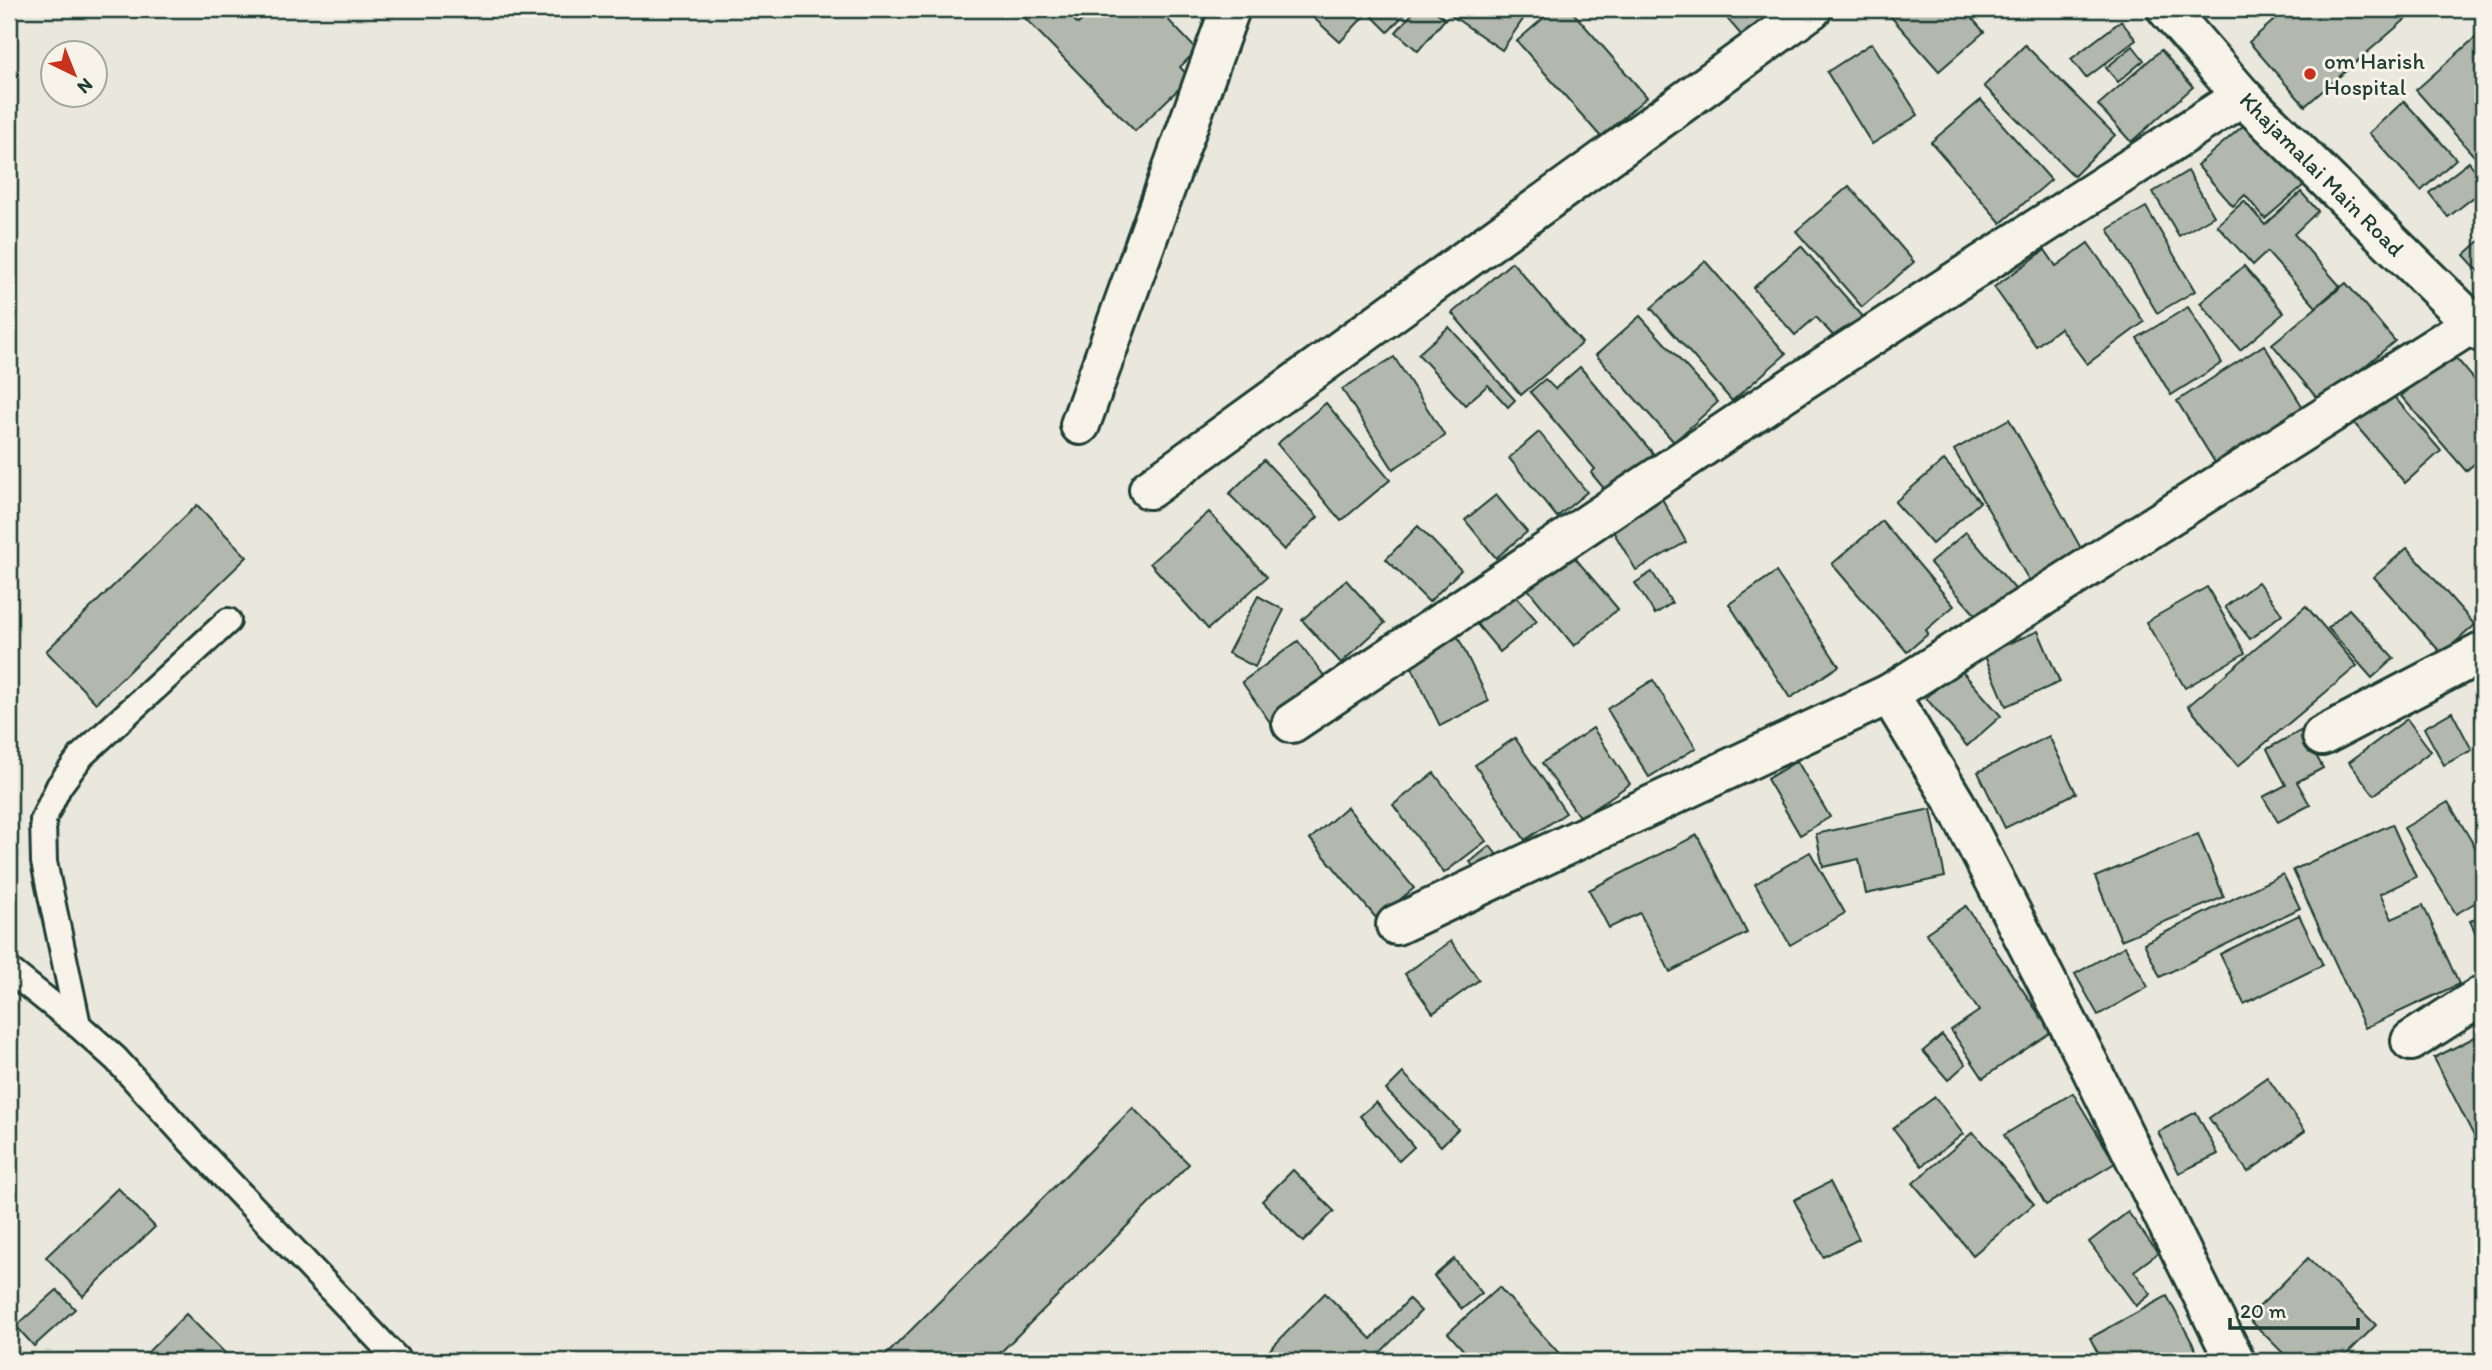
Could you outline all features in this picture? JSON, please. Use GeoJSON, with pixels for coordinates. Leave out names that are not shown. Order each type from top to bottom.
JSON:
{"type":"FeatureCollection","features":[{"type":"Feature","properties":{"kind":"street"},"geometry":{"type":"LineString","coordinates":[[1080,425],[1230,9]]}},
{"type":"Feature","properties":{"kind":"street"},"geometry":{"type":"LineString","coordinates":[[1150,489],[1812,9]]}},
{"type":"Feature","properties":{"kind":"street","name":"Khajamalai Main Road"},"geometry":{"type":"LineString","coordinates":[[2167,9],[2242,96],[2478,328]]}},
{"type":"Feature","properties":{"kind":"street"},"geometry":{"type":"LineString","coordinates":[[1293,723],[1780,395],[2242,96]]}},
{"type":"Feature","properties":{"kind":"street"},"geometry":{"type":"LineString","coordinates":[[1396,925],[1889,694],[2478,328]]}},
{"type":"Feature","properties":{"kind":"street"},"geometry":{"type":"LineString","coordinates":[[2322,736],[2483,652]]}},
{"type":"Feature","properties":{"kind":"street"},"geometry":{"type":"LineString","coordinates":[[1889,694],[1955,803],[2088,1062],[2235,1361]]}},
{"type":"Feature","properties":{"kind":"street"},"geometry":{"type":"LineString","coordinates":[[2411,1041],[2483,995]]}},
{"type":"Feature","properties":{"kind":"lane"},"geometry":{"type":"LineString","coordinates":[[78,1025],[44,862],[43,820],[60,786],[82,755],[228,621]]}},
{"type":"Feature","properties":{"kind":"lane"},"geometry":{"type":"LineString","coordinates":[[9,970],[116,1059],[395,1360]]}},
{"type":"Feature","properties":{"kind":"building"},"geometry":{"type":"Polygon","coordinates":[[[1016,9],[1063,9],[1078,24],[1088,15],[1082,9],[1158,9],[1197,50],[1180,67],[1190,78],[1135,131],[1016,9]]]}},
{"type":"Feature","properties":{"kind":"building"},"geometry":{"type":"Polygon","coordinates":[[[1304,9],[1409,9],[1388,32],[1368,12],[1340,42],[1304,9]]]}},
{"type":"Feature","properties":{"kind":"building"},"geometry":{"type":"Polygon","coordinates":[[[1416,9],[1433,9],[1445,19],[1418,51],[1396,32],[1416,9]]]}},
{"type":"Feature","properties":{"kind":"building"},"geometry":{"type":"Polygon","coordinates":[[[1442,9],[1530,9],[1502,50],[1442,9]]]}},
{"type":"Feature","properties":{"kind":"building"},"geometry":{"type":"Polygon","coordinates":[[[1554,9],[1570,9],[1647,97],[1601,137],[1517,41],[1554,9]]]}},
{"type":"Feature","properties":{"kind":"building"},"geometry":{"type":"Polygon","coordinates":[[[1719,9],[1783,9],[1748,43],[1719,9]]]}},
{"type":"Feature","properties":{"kind":"building"},"geometry":{"type":"Polygon","coordinates":[[[1884,9],[1964,9],[1984,32],[1939,71],[1884,9]]]}},
{"type":"Feature","properties":{"kind":"building","name":"om Harish Hospital"},"geometry":{"type":"Polygon","coordinates":[[[2287,9],[2397,9],[2406,19],[2305,106],[2249,42],[2287,9]]]}},
{"type":"Feature","properties":{"kind":"building"},"geometry":{"type":"Polygon","coordinates":[[[2121,21],[2136,40],[2086,78],[2071,59],[2121,21]]]}},
{"type":"Feature","properties":{"kind":"building"},"geometry":{"type":"Polygon","coordinates":[[[2477,36],[2483,43],[2483,166],[2416,90],[2477,36]]]}},
{"type":"Feature","properties":{"kind":"building"},"geometry":{"type":"Polygon","coordinates":[[[1872,43],[1918,115],[1872,144],[1827,72],[1872,43]]]}},
{"type":"Feature","properties":{"kind":"building"},"geometry":{"type":"Polygon","coordinates":[[[2025,45],[2115,135],[2074,176],[1984,86],[2025,45]]]}},
{"type":"Feature","properties":{"kind":"building"},"geometry":{"type":"Polygon","coordinates":[[[2133,46],[2144,60],[2118,82],[2106,68],[2133,46]]]}},
{"type":"Feature","properties":{"kind":"building"},"geometry":{"type":"Polygon","coordinates":[[[2161,50],[2193,87],[2131,142],[2098,105],[2161,50]]]}},
{"type":"Feature","properties":{"kind":"building"},"geometry":{"type":"Polygon","coordinates":[[[1981,100],[2051,180],[2001,223],[1931,142],[1981,100]]]}},
{"type":"Feature","properties":{"kind":"building"},"geometry":{"type":"Polygon","coordinates":[[[2404,101],[2456,159],[2421,191],[2369,133],[2404,101]]]}},
{"type":"Feature","properties":{"kind":"building"},"geometry":{"type":"Polygon","coordinates":[[[2250,120],[2305,184],[2265,219],[2245,195],[2233,206],[2197,165],[2250,120]]]}},
{"type":"Feature","properties":{"kind":"building"},"geometry":{"type":"Polygon","coordinates":[[[2469,162],[2483,180],[2483,190],[2448,217],[2429,193],[2469,162]]]}},
{"type":"Feature","properties":{"kind":"building"},"geometry":{"type":"Polygon","coordinates":[[[2188,171],[2214,216],[2179,236],[2153,192],[2188,171]]]}},
{"type":"Feature","properties":{"kind":"building"},"geometry":{"type":"Polygon","coordinates":[[[1849,186],[1914,262],[1862,307],[1796,231],[1849,186]]]}},
{"type":"Feature","properties":{"kind":"building"},"geometry":{"type":"Polygon","coordinates":[[[2301,192],[2318,211],[2294,234],[2340,286],[2316,307],[2267,252],[2253,265],[2217,225],[2244,201],[2265,225],[2301,192]]]}},
{"type":"Feature","properties":{"kind":"building"},"geometry":{"type":"Polygon","coordinates":[[[2146,207],[2195,291],[2157,313],[2108,229],[2146,207]]]}},
{"type":"Feature","properties":{"kind":"building"},"geometry":{"type":"Polygon","coordinates":[[[2483,238],[2483,276],[2464,255],[2483,238]]]}},
{"type":"Feature","properties":{"kind":"building"},"geometry":{"type":"Polygon","coordinates":[[[2088,243],[2144,322],[2087,364],[2060,328],[2036,346],[1994,287],[2045,250],[2056,266],[2088,243]]]}},
{"type":"Feature","properties":{"kind":"building"},"geometry":{"type":"Polygon","coordinates":[[[1801,246],[1865,319],[1839,342],[1816,317],[1795,335],[1753,288],[1801,246]]]}},
{"type":"Feature","properties":{"kind":"building"},"geometry":{"type":"Polygon","coordinates":[[[1705,261],[1786,354],[1732,401],[1651,308],[1705,261]]]}},
{"type":"Feature","properties":{"kind":"building"},"geometry":{"type":"Polygon","coordinates":[[[1512,262],[1582,343],[1521,395],[1452,313],[1512,262]]]}},
{"type":"Feature","properties":{"kind":"building"},"geometry":{"type":"Polygon","coordinates":[[[2244,266],[2284,313],[2240,350],[2200,303],[2244,266]]]}},
{"type":"Feature","properties":{"kind":"building"},"geometry":{"type":"Polygon","coordinates":[[[2346,283],[2395,341],[2321,403],[2272,344],[2346,283]]]}},
{"type":"Feature","properties":{"kind":"building"},"geometry":{"type":"Polygon","coordinates":[[[2188,307],[2222,363],[2171,395],[2137,338],[2188,307]]]}},
{"type":"Feature","properties":{"kind":"building"},"geometry":{"type":"Polygon","coordinates":[[[1640,316],[1718,402],[1674,442],[1596,355],[1640,316]]]}},
{"type":"Feature","properties":{"kind":"building"},"geometry":{"type":"Polygon","coordinates":[[[1449,327],[1515,400],[1508,407],[1488,385],[1465,405],[1418,354],[1449,327]]]}},
{"type":"Feature","properties":{"kind":"building"},"geometry":{"type":"Polygon","coordinates":[[[2264,345],[2304,409],[2216,464],[2177,401],[2264,345]]]}},
{"type":"Feature","properties":{"kind":"building"},"geometry":{"type":"Polygon","coordinates":[[[2452,353],[2483,390],[2483,456],[2466,471],[2401,396],[2452,353]]]}},
{"type":"Feature","properties":{"kind":"building"},"geometry":{"type":"Polygon","coordinates":[[[1394,357],[1445,436],[1393,469],[1342,389],[1394,357]]]}},
{"type":"Feature","properties":{"kind":"building"},"geometry":{"type":"Polygon","coordinates":[[[1580,367],[1657,458],[1611,497],[1591,473],[1595,469],[1530,392],[1545,379],[1555,389],[1580,367]]]}},
{"type":"Feature","properties":{"kind":"building"},"geometry":{"type":"Polygon","coordinates":[[[2390,392],[2441,451],[2405,483],[2354,423],[2390,392]]]}},
{"type":"Feature","properties":{"kind":"building"},"geometry":{"type":"Polygon","coordinates":[[[1326,403],[1390,480],[1341,521],[1277,444],[1326,403]]]}},
{"type":"Feature","properties":{"kind":"building"},"geometry":{"type":"Polygon","coordinates":[[[2009,419],[2087,559],[2034,589],[1954,450],[2009,419]]]}},
{"type":"Feature","properties":{"kind":"building"},"geometry":{"type":"Polygon","coordinates":[[[1539,432],[1587,492],[1557,517],[1509,458],[1539,432]]]}},
{"type":"Feature","properties":{"kind":"building"},"geometry":{"type":"Polygon","coordinates":[[[1264,460],[1318,517],[1284,550],[1229,494],[1264,460]]]}},
{"type":"Feature","properties":{"kind":"building"},"geometry":{"type":"Polygon","coordinates":[[[1944,460],[1980,502],[1932,544],[1895,502],[1944,460]]]}},
{"type":"Feature","properties":{"kind":"building"},"geometry":{"type":"Polygon","coordinates":[[[1496,495],[1527,532],[1496,558],[1465,520],[1496,495]]]}},
{"type":"Feature","properties":{"kind":"building"},"geometry":{"type":"Polygon","coordinates":[[[1661,497],[1686,542],[1636,570],[1610,526],[1661,497]]]}},
{"type":"Feature","properties":{"kind":"building"},"geometry":{"type":"Polygon","coordinates":[[[197,505],[247,557],[96,703],[46,651],[197,505]]]}},
{"type":"Feature","properties":{"kind":"building"},"geometry":{"type":"Polygon","coordinates":[[[1209,512],[1267,577],[1208,629],[1150,563],[1209,512]]]}},
{"type":"Feature","properties":{"kind":"building"},"geometry":{"type":"Polygon","coordinates":[[[1882,521],[1954,606],[1926,630],[1928,634],[1907,652],[1832,564],[1882,521]]]}},
{"type":"Feature","properties":{"kind":"building"},"geometry":{"type":"Polygon","coordinates":[[[1418,526],[1461,570],[1429,602],[1386,559],[1418,526]]]}},
{"type":"Feature","properties":{"kind":"building"},"geometry":{"type":"Polygon","coordinates":[[[1966,532],[2015,589],[1980,620],[1930,563],[1966,532]]]}},
{"type":"Feature","properties":{"kind":"building"},"geometry":{"type":"Polygon","coordinates":[[[2407,548],[2475,625],[2442,654],[2374,577],[2407,548]]]}},
{"type":"Feature","properties":{"kind":"building"},"geometry":{"type":"Polygon","coordinates":[[[1570,552],[1618,609],[1574,646],[1527,588],[1570,552]]]}},
{"type":"Feature","properties":{"kind":"building"},"geometry":{"type":"Polygon","coordinates":[[[1652,572],[1672,603],[1655,614],[1635,583],[1652,572]]]}},
{"type":"Feature","properties":{"kind":"building"},"geometry":{"type":"Polygon","coordinates":[[[1776,572],[1839,666],[1790,698],[1729,604],[1776,572]]]}},
{"type":"Feature","properties":{"kind":"building"},"geometry":{"type":"Polygon","coordinates":[[[1346,580],[1385,623],[1341,663],[1302,620],[1346,580]]]}},
{"type":"Feature","properties":{"kind":"building"},"geometry":{"type":"Polygon","coordinates":[[[2258,582],[2282,614],[2250,639],[2225,607],[2258,582]]]}},
{"type":"Feature","properties":{"kind":"building"},"geometry":{"type":"Polygon","coordinates":[[[2207,587],[2245,653],[2185,688],[2146,622],[2207,587]]]}},
{"type":"Feature","properties":{"kind":"building"},"geometry":{"type":"Polygon","coordinates":[[[1512,592],[1537,621],[1500,652],[1476,623],[1512,592]]]}},
{"type":"Feature","properties":{"kind":"building"},"geometry":{"type":"Polygon","coordinates":[[[1258,596],[1284,610],[1255,667],[1228,653],[1258,596]]]}},
{"type":"Feature","properties":{"kind":"building"},"geometry":{"type":"Polygon","coordinates":[[[2306,606],[2357,666],[2238,766],[2188,706],[2306,606]]]}},
{"type":"Feature","properties":{"kind":"building"},"geometry":{"type":"Polygon","coordinates":[[[2349,609],[2394,658],[2372,678],[2328,628],[2349,609]]]}},
{"type":"Feature","properties":{"kind":"building"},"geometry":{"type":"Polygon","coordinates":[[[1455,631],[1489,701],[1440,726],[1406,655],[1455,631]]]}},
{"type":"Feature","properties":{"kind":"building"},"geometry":{"type":"Polygon","coordinates":[[[2038,631],[2060,682],[2006,706],[1984,654],[2038,631]]]}},
{"type":"Feature","properties":{"kind":"building"},"geometry":{"type":"Polygon","coordinates":[[[1298,641],[1331,685],[1274,728],[1242,682],[1298,641]]]}},
{"type":"Feature","properties":{"kind":"building"},"geometry":{"type":"Polygon","coordinates":[[[1959,668],[2001,716],[1967,746],[1926,698],[1959,668]]]}},
{"type":"Feature","properties":{"kind":"building"},"geometry":{"type":"Polygon","coordinates":[[[1653,680],[1696,748],[1649,777],[1607,709],[1653,680]]]}},
{"type":"Feature","properties":{"kind":"building"},"geometry":{"type":"Polygon","coordinates":[[[2452,712],[2472,750],[2444,765],[2424,728],[2452,712]]]}},
{"type":"Feature","properties":{"kind":"building"},"geometry":{"type":"Polygon","coordinates":[[[2407,719],[2431,751],[2374,795],[2349,762],[2407,719]]]}},
{"type":"Feature","properties":{"kind":"building"},"geometry":{"type":"Polygon","coordinates":[[[1593,728],[1630,784],[1580,818],[1542,763],[1593,728]]]}},
{"type":"Feature","properties":{"kind":"building"},"geometry":{"type":"Polygon","coordinates":[[[2302,730],[2323,768],[2297,782],[2310,805],[2278,822],[2263,797],[2286,785],[2267,749],[2302,730]]]}},
{"type":"Feature","properties":{"kind":"building"},"geometry":{"type":"Polygon","coordinates":[[[2049,736],[2076,793],[2005,828],[1978,772],[2049,736]]]}},
{"type":"Feature","properties":{"kind":"building"},"geometry":{"type":"Polygon","coordinates":[[[1515,738],[1566,813],[1525,840],[1475,765],[1515,738]]]}},
{"type":"Feature","properties":{"kind":"building"},"geometry":{"type":"Polygon","coordinates":[[[1797,761],[1830,817],[1800,835],[1767,779],[1797,761]]]}},
{"type":"Feature","properties":{"kind":"building"},"geometry":{"type":"Polygon","coordinates":[[[1434,773],[1486,841],[1444,873],[1393,805],[1434,773]]]}},
{"type":"Feature","properties":{"kind":"building"},"geometry":{"type":"Polygon","coordinates":[[[2448,802],[2483,860],[2483,898],[2456,914],[2404,828],[2448,802]]]}},
{"type":"Feature","properties":{"kind":"building"},"geometry":{"type":"Polygon","coordinates":[[[1347,807],[1414,888],[1377,919],[1310,839],[1347,807]]]}},
{"type":"Feature","properties":{"kind":"building"},"geometry":{"type":"Polygon","coordinates":[[[1931,809],[1945,877],[1866,894],[1859,859],[1823,867],[1816,834],[1931,809]]]}},
{"type":"Feature","properties":{"kind":"building"},"geometry":{"type":"Polygon","coordinates":[[[2392,824],[2416,877],[2380,894],[2392,919],[2423,905],[2459,984],[2365,1028],[2293,870],[2392,824]]]}},
{"type":"Feature","properties":{"kind":"building"},"geometry":{"type":"Polygon","coordinates":[[[2198,834],[2224,897],[2121,940],[2095,877],[2198,834]]]}},
{"type":"Feature","properties":{"kind":"building"},"geometry":{"type":"Polygon","coordinates":[[[1697,835],[1747,933],[1670,972],[1640,913],[1609,928],[1589,890],[1697,835]]]}},
{"type":"Feature","properties":{"kind":"building"},"geometry":{"type":"Polygon","coordinates":[[[1490,846],[1506,866],[1486,882],[1470,862],[1490,846]]]}},
{"type":"Feature","properties":{"kind":"building"},"geometry":{"type":"Polygon","coordinates":[[[1810,852],[1845,913],[1790,945],[1755,884],[1810,852]]]}},
{"type":"Feature","properties":{"kind":"building"},"geometry":{"type":"Polygon","coordinates":[[[2283,874],[2300,908],[2160,977],[2144,943],[2283,874]]]}},
{"type":"Feature","properties":{"kind":"building"},"geometry":{"type":"Polygon","coordinates":[[[1966,906],[2051,1032],[1983,1078],[1951,1030],[1979,1011],[1926,933],[1966,906]]]}},
{"type":"Feature","properties":{"kind":"building"},"geometry":{"type":"Polygon","coordinates":[[[2299,915],[2323,965],[2244,1004],[2220,954],[2299,915]]]}},
{"type":"Feature","properties":{"kind":"building"},"geometry":{"type":"Polygon","coordinates":[[[2483,915],[2483,949],[2470,921],[2483,915]]]}},
{"type":"Feature","properties":{"kind":"building"},"geometry":{"type":"Polygon","coordinates":[[[1451,941],[1479,980],[1433,1013],[1405,974],[1451,941]]]}},
{"type":"Feature","properties":{"kind":"building"},"geometry":{"type":"Polygon","coordinates":[[[2125,946],[2148,987],[2098,1015],[2075,974],[2125,946]]]}},
{"type":"Feature","properties":{"kind":"building"},"geometry":{"type":"Polygon","coordinates":[[[2483,1033],[2483,1139],[2477,1142],[2434,1058],[2483,1033]]]}},
{"type":"Feature","properties":{"kind":"building"},"geometry":{"type":"Polygon","coordinates":[[[1942,1035],[1966,1064],[1948,1080],[1923,1051],[1942,1035]]]}},
{"type":"Feature","properties":{"kind":"building"},"geometry":{"type":"Polygon","coordinates":[[[1403,1073],[1458,1129],[1441,1146],[1386,1090],[1403,1073]]]}},
{"type":"Feature","properties":{"kind":"building"},"geometry":{"type":"Polygon","coordinates":[[[2267,1077],[2305,1131],[2248,1172],[2209,1118],[2267,1077]]]}},
{"type":"Feature","properties":{"kind":"building"},"geometry":{"type":"Polygon","coordinates":[[[2073,1093],[2115,1163],[2046,1205],[2004,1135],[2073,1093]]]}},
{"type":"Feature","properties":{"kind":"building"},"geometry":{"type":"Polygon","coordinates":[[[1935,1097],[1963,1134],[1922,1166],[1893,1128],[1935,1097]]]}},
{"type":"Feature","properties":{"kind":"building"},"geometry":{"type":"Polygon","coordinates":[[[1376,1102],[1414,1147],[1399,1161],[1360,1116],[1376,1102]]]}},
{"type":"Feature","properties":{"kind":"building"},"geometry":{"type":"Polygon","coordinates":[[[1133,1108],[1189,1164],[992,1361],[880,1361],[1133,1108]]]}},
{"type":"Feature","properties":{"kind":"building"},"geometry":{"type":"Polygon","coordinates":[[[2196,1112],[2218,1154],[2179,1173],[2158,1132],[2196,1112]]]}},
{"type":"Feature","properties":{"kind":"building"},"geometry":{"type":"Polygon","coordinates":[[[1973,1132],[2034,1204],[1973,1255],[1913,1183],[1973,1132]]]}},
{"type":"Feature","properties":{"kind":"building"},"geometry":{"type":"Polygon","coordinates":[[[1293,1170],[1334,1211],[1303,1242],[1262,1201],[1293,1170]]]}},
{"type":"Feature","properties":{"kind":"building"},"geometry":{"type":"Polygon","coordinates":[[[1830,1182],[1859,1239],[1823,1257],[1794,1200],[1830,1182]]]}},
{"type":"Feature","properties":{"kind":"building"},"geometry":{"type":"Polygon","coordinates":[[[118,1188],[155,1227],[83,1296],[46,1257],[118,1188]]]}},
{"type":"Feature","properties":{"kind":"building"},"geometry":{"type":"Polygon","coordinates":[[[2128,1212],[2158,1253],[2134,1271],[2151,1294],[2136,1306],[2089,1242],[2128,1212]]]}},
{"type":"Feature","properties":{"kind":"building"},"geometry":{"type":"Polygon","coordinates":[[[2308,1258],[2376,1325],[2340,1361],[2291,1361],[2248,1318],[2308,1258]]]}},
{"type":"Feature","properties":{"kind":"building"},"geometry":{"type":"Polygon","coordinates":[[[1454,1259],[1482,1293],[1462,1309],[1434,1276],[1454,1259]]]}},
{"type":"Feature","properties":{"kind":"building"},"geometry":{"type":"Polygon","coordinates":[[[1499,1287],[1566,1361],[1473,1361],[1448,1333],[1499,1287]]]}},
{"type":"Feature","properties":{"kind":"building"},"geometry":{"type":"Polygon","coordinates":[[[57,1290],[75,1309],[34,1346],[16,1326],[57,1290]]]}},
{"type":"Feature","properties":{"kind":"building"},"geometry":{"type":"Polygon","coordinates":[[[1325,1293],[1371,1339],[1409,1299],[1421,1311],[1372,1361],[1259,1361],[1325,1293]]]}},
{"type":"Feature","properties":{"kind":"building"},"geometry":{"type":"Polygon","coordinates":[[[2167,1296],[2202,1361],[2102,1361],[2090,1338],[2167,1296]]]}},
{"type":"Feature","properties":{"kind":"building"},"geometry":{"type":"Polygon","coordinates":[[[186,1314],[233,1361],[139,1361],[186,1314]]]}},
{"type":"Feature","properties":{"kind":"place","name":"om Harish Hospital"},"geometry":{"type":"Point","coordinates":[2310,74]}}]}
